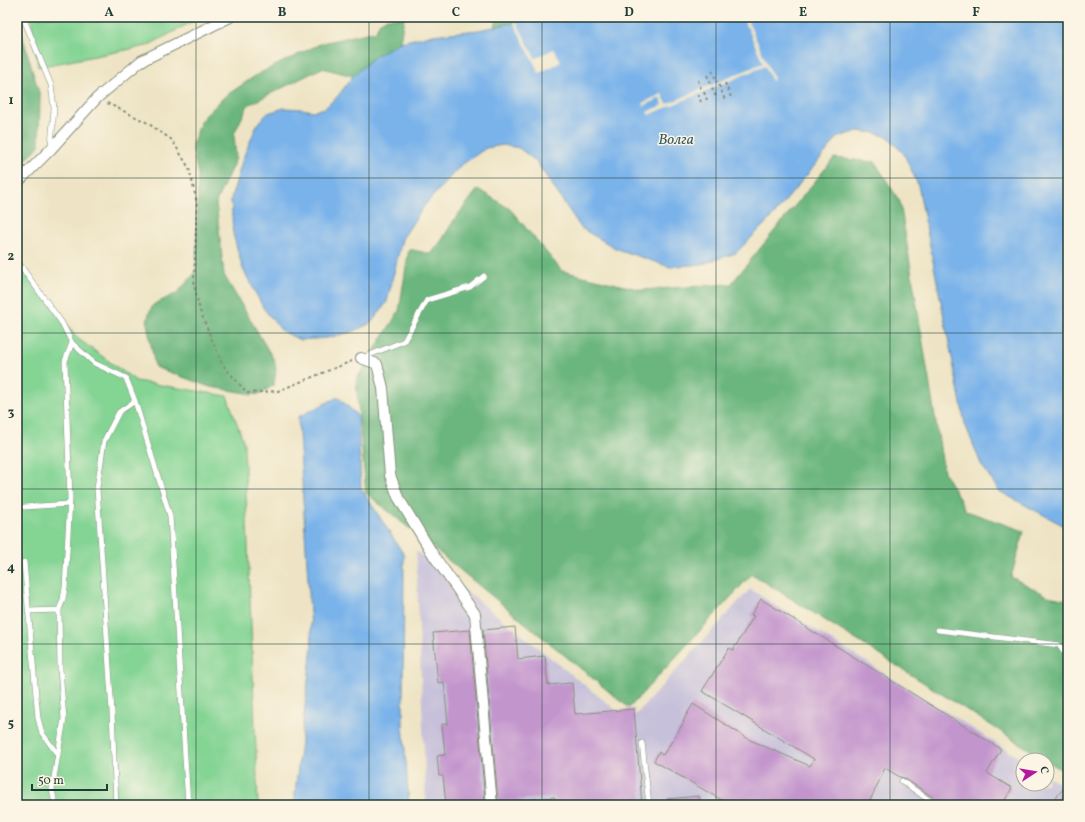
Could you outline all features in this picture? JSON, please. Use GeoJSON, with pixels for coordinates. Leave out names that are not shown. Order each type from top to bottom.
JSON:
{"type":"FeatureCollection","features":[{"type":"Feature","properties":{"kind":"street"},"geometry":{"type":"LineString","coordinates":[[17,183],[51,149],[97,98],[142,61],[230,17]]}},
{"type":"Feature","properties":{"kind":"street"},"geometry":{"type":"LineString","coordinates":[[361,358],[377,364],[383,388],[390,475],[398,498],[434,556],[475,614],[492,805]]}},
{"type":"Feature","properties":{"kind":"lane"},"geometry":{"type":"LineString","coordinates":[[23,17],[51,85],[54,108],[51,149]]}},
{"type":"Feature","properties":{"kind":"lane"},"geometry":{"type":"LineString","coordinates":[[17,261],[62,323],[72,343],[94,363],[126,378],[135,401],[170,516],[188,805]]}},
{"type":"Feature","properties":{"kind":"lane"},"geometry":{"type":"LineString","coordinates":[[361,358],[404,341],[427,300],[470,287],[484,276]]}},
{"type":"Feature","properties":{"kind":"lane"},"geometry":{"type":"LineString","coordinates":[[55,805],[52,789],[64,719],[60,669],[59,610],[64,599],[70,504],[65,361],[72,343]]}},
{"type":"Feature","properties":{"kind":"lane"},"geometry":{"type":"LineString","coordinates":[[116,805],[112,712],[96,488],[104,441],[119,412],[135,401]]}},
{"type":"Feature","properties":{"kind":"lane"},"geometry":{"type":"LineString","coordinates":[[24,507],[70,504]]}},
{"type":"Feature","properties":{"kind":"lane"},"geometry":{"type":"LineString","coordinates":[[24,562],[38,718],[42,734],[58,755]]}},
{"type":"Feature","properties":{"kind":"lane"},"geometry":{"type":"LineString","coordinates":[[28,611],[59,610]]}},
{"type":"Feature","properties":{"kind":"lane"},"geometry":{"type":"LineString","coordinates":[[938,630],[1059,645],[1068,658]]}},
{"type":"Feature","properties":{"kind":"lane"},"geometry":{"type":"LineString","coordinates":[[642,743],[649,805]]}},
{"type":"Feature","properties":{"kind":"lane"},"geometry":{"type":"LineString","coordinates":[[902,781],[936,805]]}},
{"type":"Feature","properties":{"kind":"path"},"geometry":{"type":"LineString","coordinates":[[712,70],[717,82]]}},
{"type":"Feature","properties":{"kind":"path"},"geometry":{"type":"LineString","coordinates":[[707,75],[711,85]]}},
{"type":"Feature","properties":{"kind":"path"},"geometry":{"type":"LineString","coordinates":[[698,80],[701,89]]}},
{"type":"Feature","properties":{"kind":"path"},"geometry":{"type":"LineString","coordinates":[[725,83],[731,98]]}},
{"type":"Feature","properties":{"kind":"path"},"geometry":{"type":"LineString","coordinates":[[719,86],[725,100]]}},
{"type":"Feature","properties":{"kind":"path"},"geometry":{"type":"LineString","coordinates":[[712,88],[717,99]]}},
{"type":"Feature","properties":{"kind":"path"},"geometry":{"type":"LineString","coordinates":[[704,92],[707,100]]}},
{"type":"Feature","properties":{"kind":"path"},"geometry":{"type":"LineString","coordinates":[[698,94],[701,102]]}},
{"type":"Feature","properties":{"kind":"path"},"geometry":{"type":"LineString","coordinates":[[97,98],[146,122],[172,140],[189,168],[197,204],[194,284],[200,311],[222,364],[247,393],[278,391],[361,358]]}},
{"type":"Feature","properties":{"kind":"shaded area"},"geometry":{"type":"Polygon","coordinates":[[[416,551],[630,721],[750,589],[1015,755],[1015,792],[1055,792],[1055,781],[1068,789],[1068,805],[426,805],[416,551]]]}},
{"type":"Feature","properties":{"kind":"green space"},"geometry":{"type":"Polygon","coordinates":[[[31,17],[201,17],[147,46],[38,67],[31,17]]]}},
{"type":"Feature","properties":{"kind":"green space"},"geometry":{"type":"Polygon","coordinates":[[[498,17],[528,17],[514,23],[495,26],[498,17]]]}},
{"type":"Feature","properties":{"kind":"green space"},"geometry":{"type":"Polygon","coordinates":[[[387,18],[404,18],[400,42],[374,57],[353,76],[322,68],[248,105],[234,134],[236,158],[216,202],[224,275],[274,360],[276,369],[274,385],[259,394],[250,395],[247,393],[210,387],[155,367],[147,323],[149,313],[153,305],[177,293],[196,272],[198,175],[192,145],[202,119],[224,97],[258,74],[322,43],[376,31],[379,23],[387,18]]]}},
{"type":"Feature","properties":{"kind":"green space"},"geometry":{"type":"Polygon","coordinates":[[[17,26],[20,28],[40,96],[39,146],[17,169],[17,26]]]}},
{"type":"Feature","properties":{"kind":"green space"},"geometry":{"type":"Polygon","coordinates":[[[834,158],[875,162],[900,202],[944,472],[966,511],[1024,531],[1011,577],[1048,596],[1068,600],[1068,774],[1055,766],[1055,752],[1033,752],[752,574],[629,708],[366,493],[356,380],[399,311],[409,249],[431,254],[442,240],[454,220],[478,189],[510,209],[562,271],[642,290],[731,284],[834,158]]]}},
{"type":"Feature","properties":{"kind":"green space"},"geometry":{"type":"Polygon","coordinates":[[[17,260],[77,338],[136,381],[227,396],[244,443],[258,805],[17,805],[17,260]]]}},
{"type":"Feature","properties":{"kind":"water","name":"Волга"},"geometry":{"type":"Polygon","coordinates":[[[528,17],[1068,17],[1068,528],[999,491],[981,464],[965,424],[918,185],[904,154],[888,137],[875,133],[859,131],[838,137],[773,216],[736,253],[702,264],[670,267],[617,249],[581,228],[536,161],[519,148],[503,145],[486,148],[460,166],[424,206],[402,239],[387,302],[371,323],[352,332],[327,338],[300,340],[282,331],[264,309],[243,269],[233,234],[231,199],[243,158],[258,123],[268,113],[284,108],[314,111],[325,108],[338,96],[353,76],[374,57],[400,42],[433,35],[478,30],[514,23],[528,17]]]}},
{"type":"Feature","properties":{"kind":"water"},"geometry":{"type":"Polygon","coordinates":[[[338,397],[358,416],[361,488],[404,555],[403,723],[409,805],[295,805],[295,793],[312,646],[298,417],[338,397]]]}},
{"type":"Feature","properties":{"kind":"pier"},"geometry":{"type":"Polygon","coordinates":[[[743,17],[746,17],[774,79],[772,81],[765,66],[649,115],[647,112],[663,105],[660,98],[644,106],[642,103],[662,94],[667,104],[763,63],[743,17]]]}},
{"type":"Feature","properties":{"kind":"pier"},"geometry":{"type":"Polygon","coordinates":[[[516,21],[535,58],[554,49],[561,62],[539,73],[514,23],[516,21]]]}},
{"type":"Feature","properties":{"kind":"building"},"geometry":{"type":"Polygon","coordinates":[[[761,599],[1001,749],[987,773],[1012,788],[1002,805],[945,805],[904,778],[885,768],[868,805],[734,805],[718,798],[654,761],[659,752],[663,755],[684,722],[683,721],[693,704],[750,740],[810,766],[814,759],[702,691],[729,648],[733,650],[754,616],[751,615],[761,599]]]}},
{"type":"Feature","properties":{"kind":"building"},"geometry":{"type":"Polygon","coordinates":[[[515,627],[518,659],[545,656],[548,685],[572,683],[575,714],[634,709],[642,805],[555,805],[555,797],[498,802],[483,630],[515,627]]]}},
{"type":"Feature","properties":{"kind":"building"},"geometry":{"type":"Polygon","coordinates":[[[470,630],[485,801],[446,805],[443,776],[439,776],[437,756],[445,755],[442,724],[448,724],[444,682],[438,683],[433,633],[470,630]]]}},
{"type":"Feature","properties":{"kind":"building"},"geometry":{"type":"Polygon","coordinates":[[[1068,785],[1068,805],[1047,805],[1068,785]]]}},
{"type":"Feature","properties":{"kind":"building"},"geometry":{"type":"Polygon","coordinates":[[[699,796],[700,805],[668,805],[667,799],[699,796]]]}}]}
